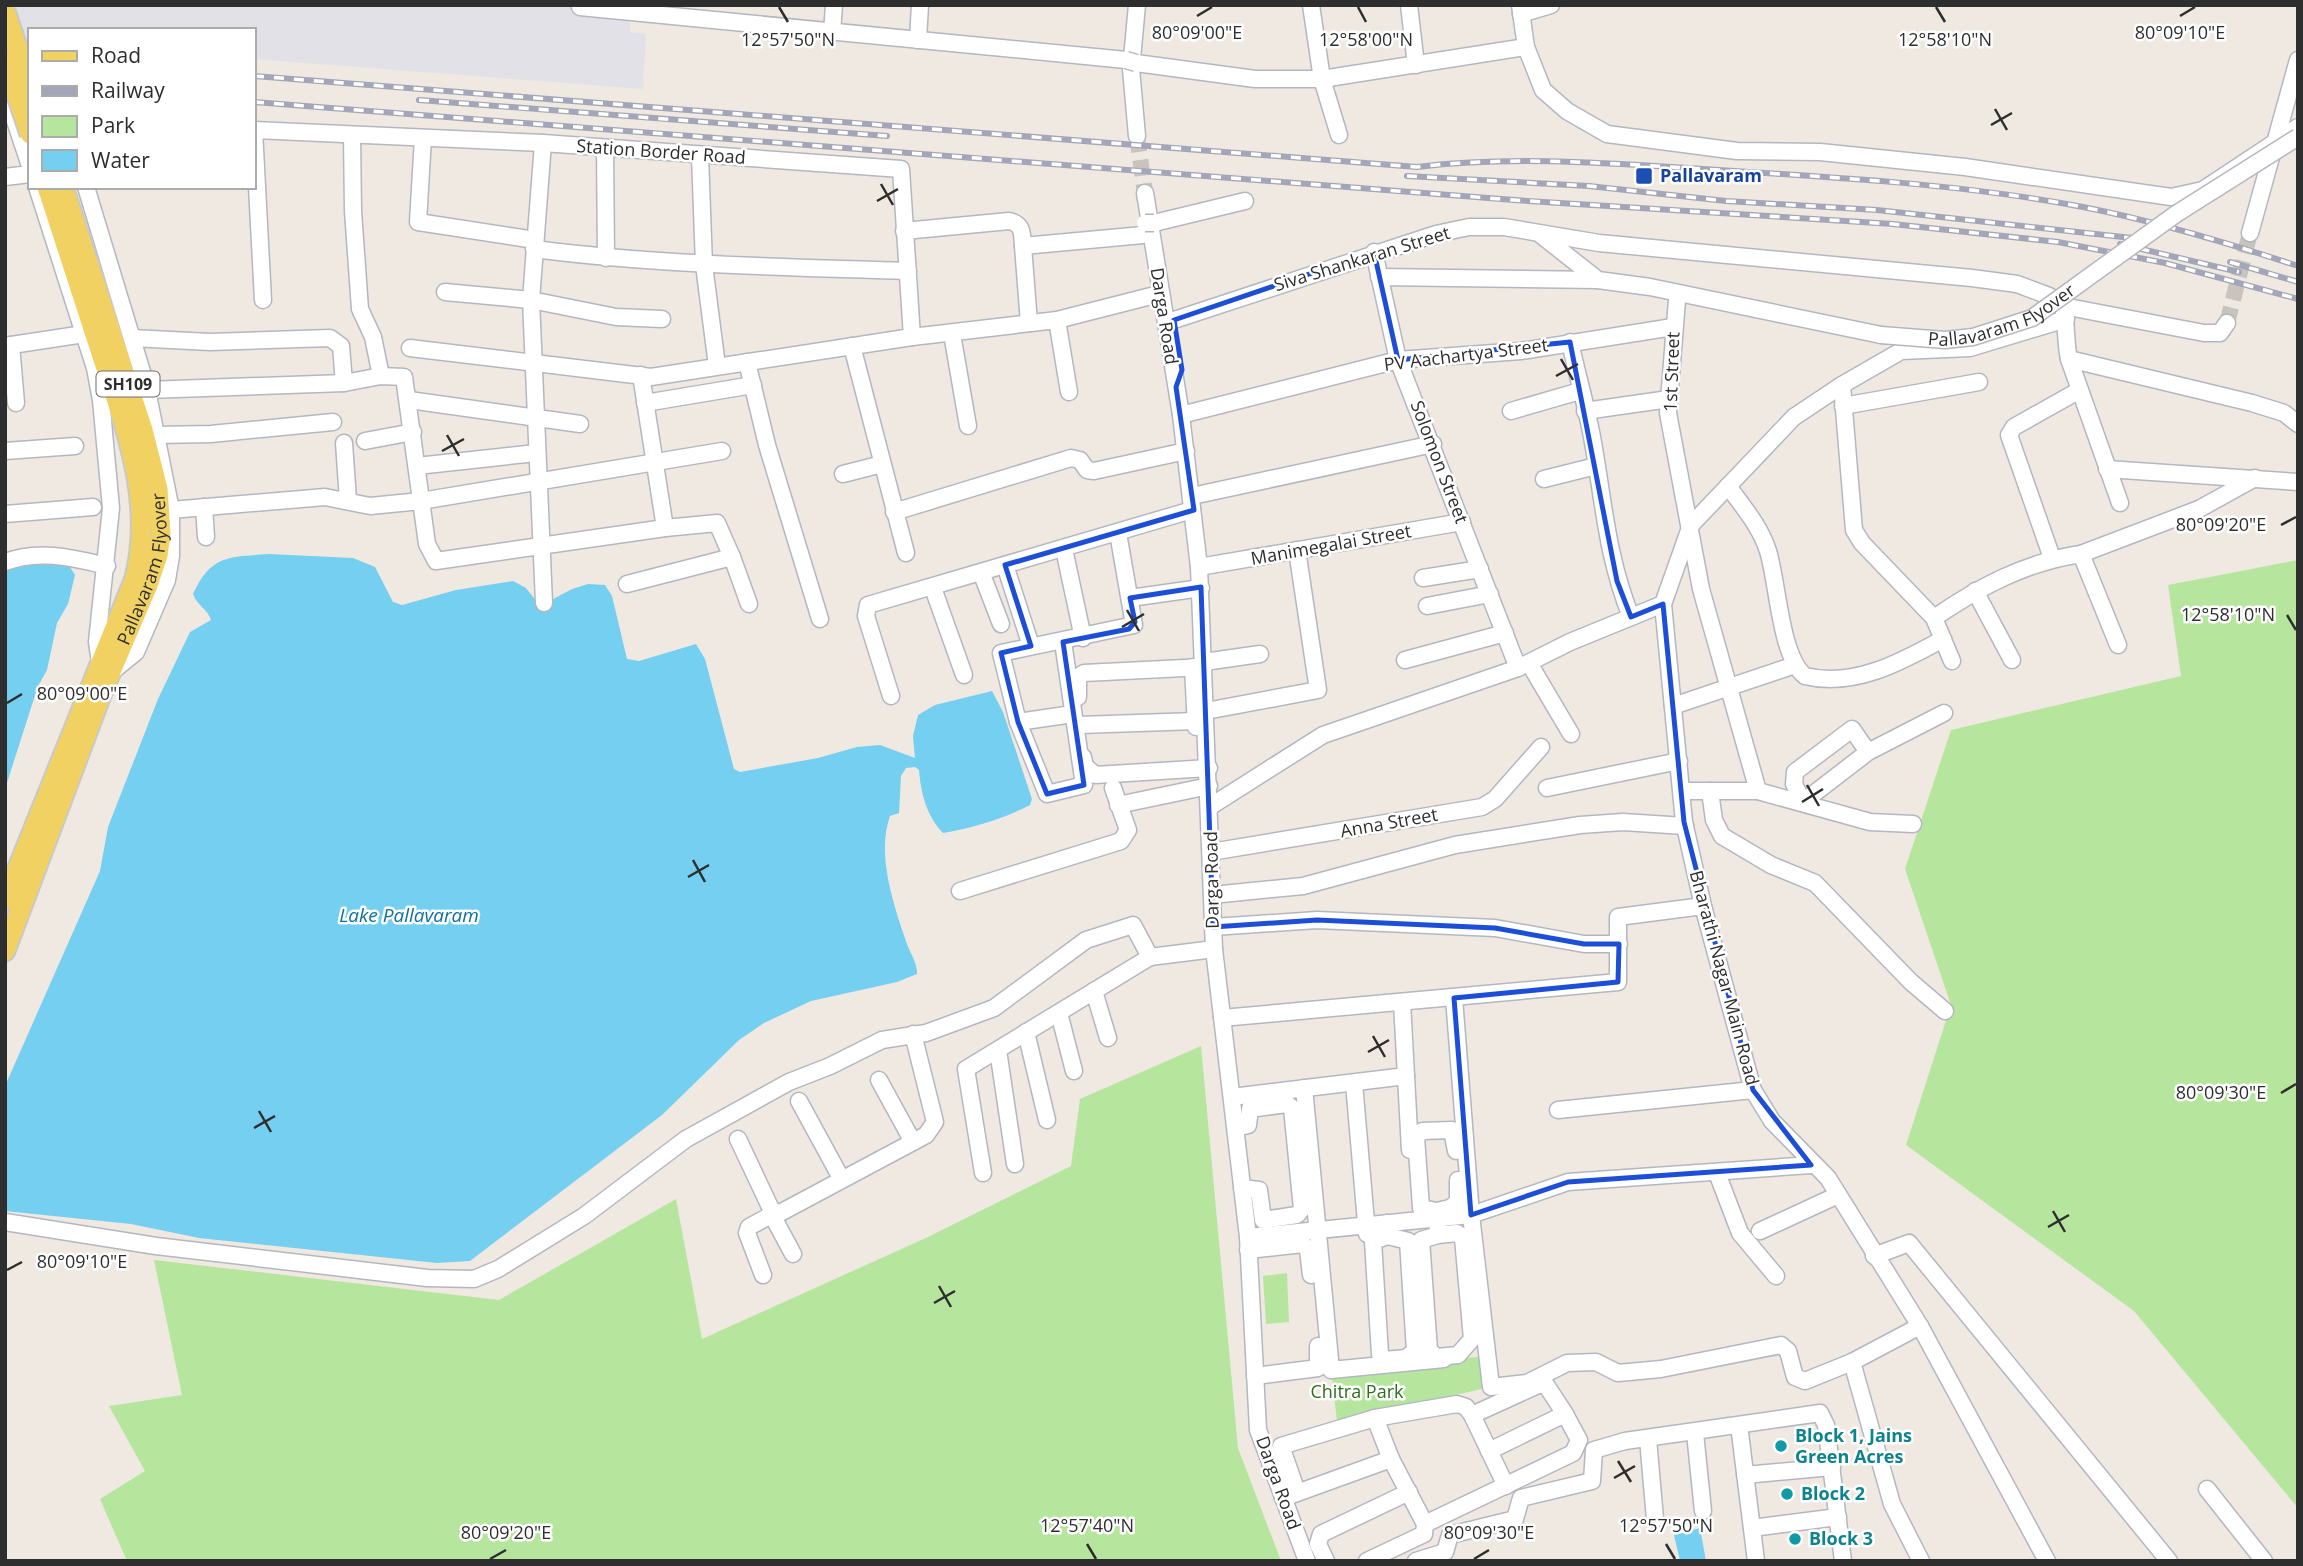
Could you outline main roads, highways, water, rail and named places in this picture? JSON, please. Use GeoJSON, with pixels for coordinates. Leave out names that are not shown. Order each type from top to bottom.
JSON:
{"type":"FeatureCollection","features":[{"type":"Feature","properties":{"kind":"main road"},"geometry":{"type":"LineString","coordinates":[[5,11],[28,80]]}},
{"type":"Feature","properties":{"kind":"main road"},"geometry":{"type":"LineString","coordinates":[[5,60],[28,128]]}},
{"type":"Feature","properties":{"kind":"main road","name":"Pallavaram Flyover"},"geometry":{"type":"LineString","coordinates":[[48,189],[135,466],[141,496],[141,582]]}},
{"type":"Feature","properties":{"kind":"main road","name":"Pallavaram Flyover"},"geometry":{"type":"LineString","coordinates":[[64,189],[143,430],[158,489],[161,534],[158,555],[141,582],[108,666]]}},
{"type":"Feature","properties":{"kind":"main road","name":"SH109"},"geometry":{"type":"LineString","coordinates":[[5,900],[108,666]]}},
{"type":"Feature","properties":{"kind":"main road","name":"SH109"},"geometry":{"type":"LineString","coordinates":[[5,951],[97,707],[108,666]]}},
{"type":"Feature","properties":{"kind":"water","name":"Lake Pallavaram"},"geometry":{"type":"Polygon","coordinates":[[[269,554],[353,558],[375,567],[393,602],[402,605],[456,590],[513,581],[526,588],[540,606],[572,589],[588,584],[605,585],[612,596],[627,659],[639,661],[696,644],[705,659],[734,769],[740,772],[818,758],[857,747],[880,745],[915,758],[913,736],[918,715],[935,705],[992,691],[1003,712],[1032,799],[1030,805],[998,819],[943,833],[932,819],[925,803],[919,770],[915,767],[906,768],[901,776],[899,813],[890,816],[885,847],[892,897],[917,974],[897,982],[811,1001],[764,1023],[739,1040],[662,1115],[470,1261],[437,1263],[199,1238],[131,1224],[5,1211],[5,1086],[100,871],[108,827],[158,699],[190,632],[211,620],[193,594],[207,571],[223,560],[269,554]]]}},
{"type":"Feature","properties":{"kind":"water"},"geometry":{"type":"Polygon","coordinates":[[[25,563],[62,563],[70,567],[75,575],[68,604],[57,623],[47,670],[38,686],[5,789],[5,570],[25,563]]]}},
{"type":"Feature","properties":{"kind":"water"},"geometry":{"type":"Polygon","coordinates":[[[1700,1528],[1706,1561],[1680,1561],[1674,1535],[1700,1528]]]}},
{"type":"Feature","properties":{"kind":"tunnel"},"geometry":{"type":"LineString","coordinates":[[1137,136],[1145,193]]}},
{"type":"Feature","properties":{"kind":"tunnel"},"geometry":{"type":"LineString","coordinates":[[2227,323],[2250,233]]}},
{"type":"Feature","properties":{"kind":"railway"},"geometry":{"type":"LineString","coordinates":[[5,56],[28,58]]}},
{"type":"Feature","properties":{"kind":"railway"},"geometry":{"type":"LineString","coordinates":[[5,67],[28,69]]}},
{"type":"Feature","properties":{"kind":"railway"},"geometry":{"type":"LineString","coordinates":[[256,76],[1417,167],[1530,161],[1606,163],[1902,183],[2083,207],[2191,233],[2298,266]]}},
{"type":"Feature","properties":{"kind":"railway"},"geometry":{"type":"LineString","coordinates":[[5,83],[28,85]]}},
{"type":"Feature","properties":{"kind":"railway"},"geometry":{"type":"LineString","coordinates":[[419,100],[887,136]]}},
{"type":"Feature","properties":{"kind":"railway"},"geometry":{"type":"LineString","coordinates":[[256,102],[1514,200],[1893,224],[2058,242],[2165,263],[2298,299]]}},
{"type":"Feature","properties":{"kind":"railway"},"geometry":{"type":"LineString","coordinates":[[1407,176],[1589,186],[1726,201],[1877,210],[2132,238]]}},
{"type":"Feature","properties":{"kind":"railway"},"geometry":{"type":"LineString","coordinates":[[2120,244],[2239,272]]}},
{"type":"Feature","properties":{"kind":"railway"},"geometry":{"type":"LineString","coordinates":[[2230,262],[2298,282]]}},
{"type":"Feature","properties":{"kind":"place","name":"Pallavaram"},"geometry":{"type":"Point","coordinates":[1644,176]}},
{"type":"Feature","properties":{"kind":"place","name":"Block 1, Jains Green Acres"},"geometry":{"type":"Point","coordinates":[1781,1446]}},
{"type":"Feature","properties":{"kind":"place","name":"Block 2"},"geometry":{"type":"Point","coordinates":[1787,1494]}},
{"type":"Feature","properties":{"kind":"place","name":"Block 3"},"geometry":{"type":"Point","coordinates":[1795,1539]}},
{"type":"Feature","properties":{"kind":"park label","name":"Chitra Park"},"geometry":{"type":"Point","coordinates":[1357,1392]}}]}
